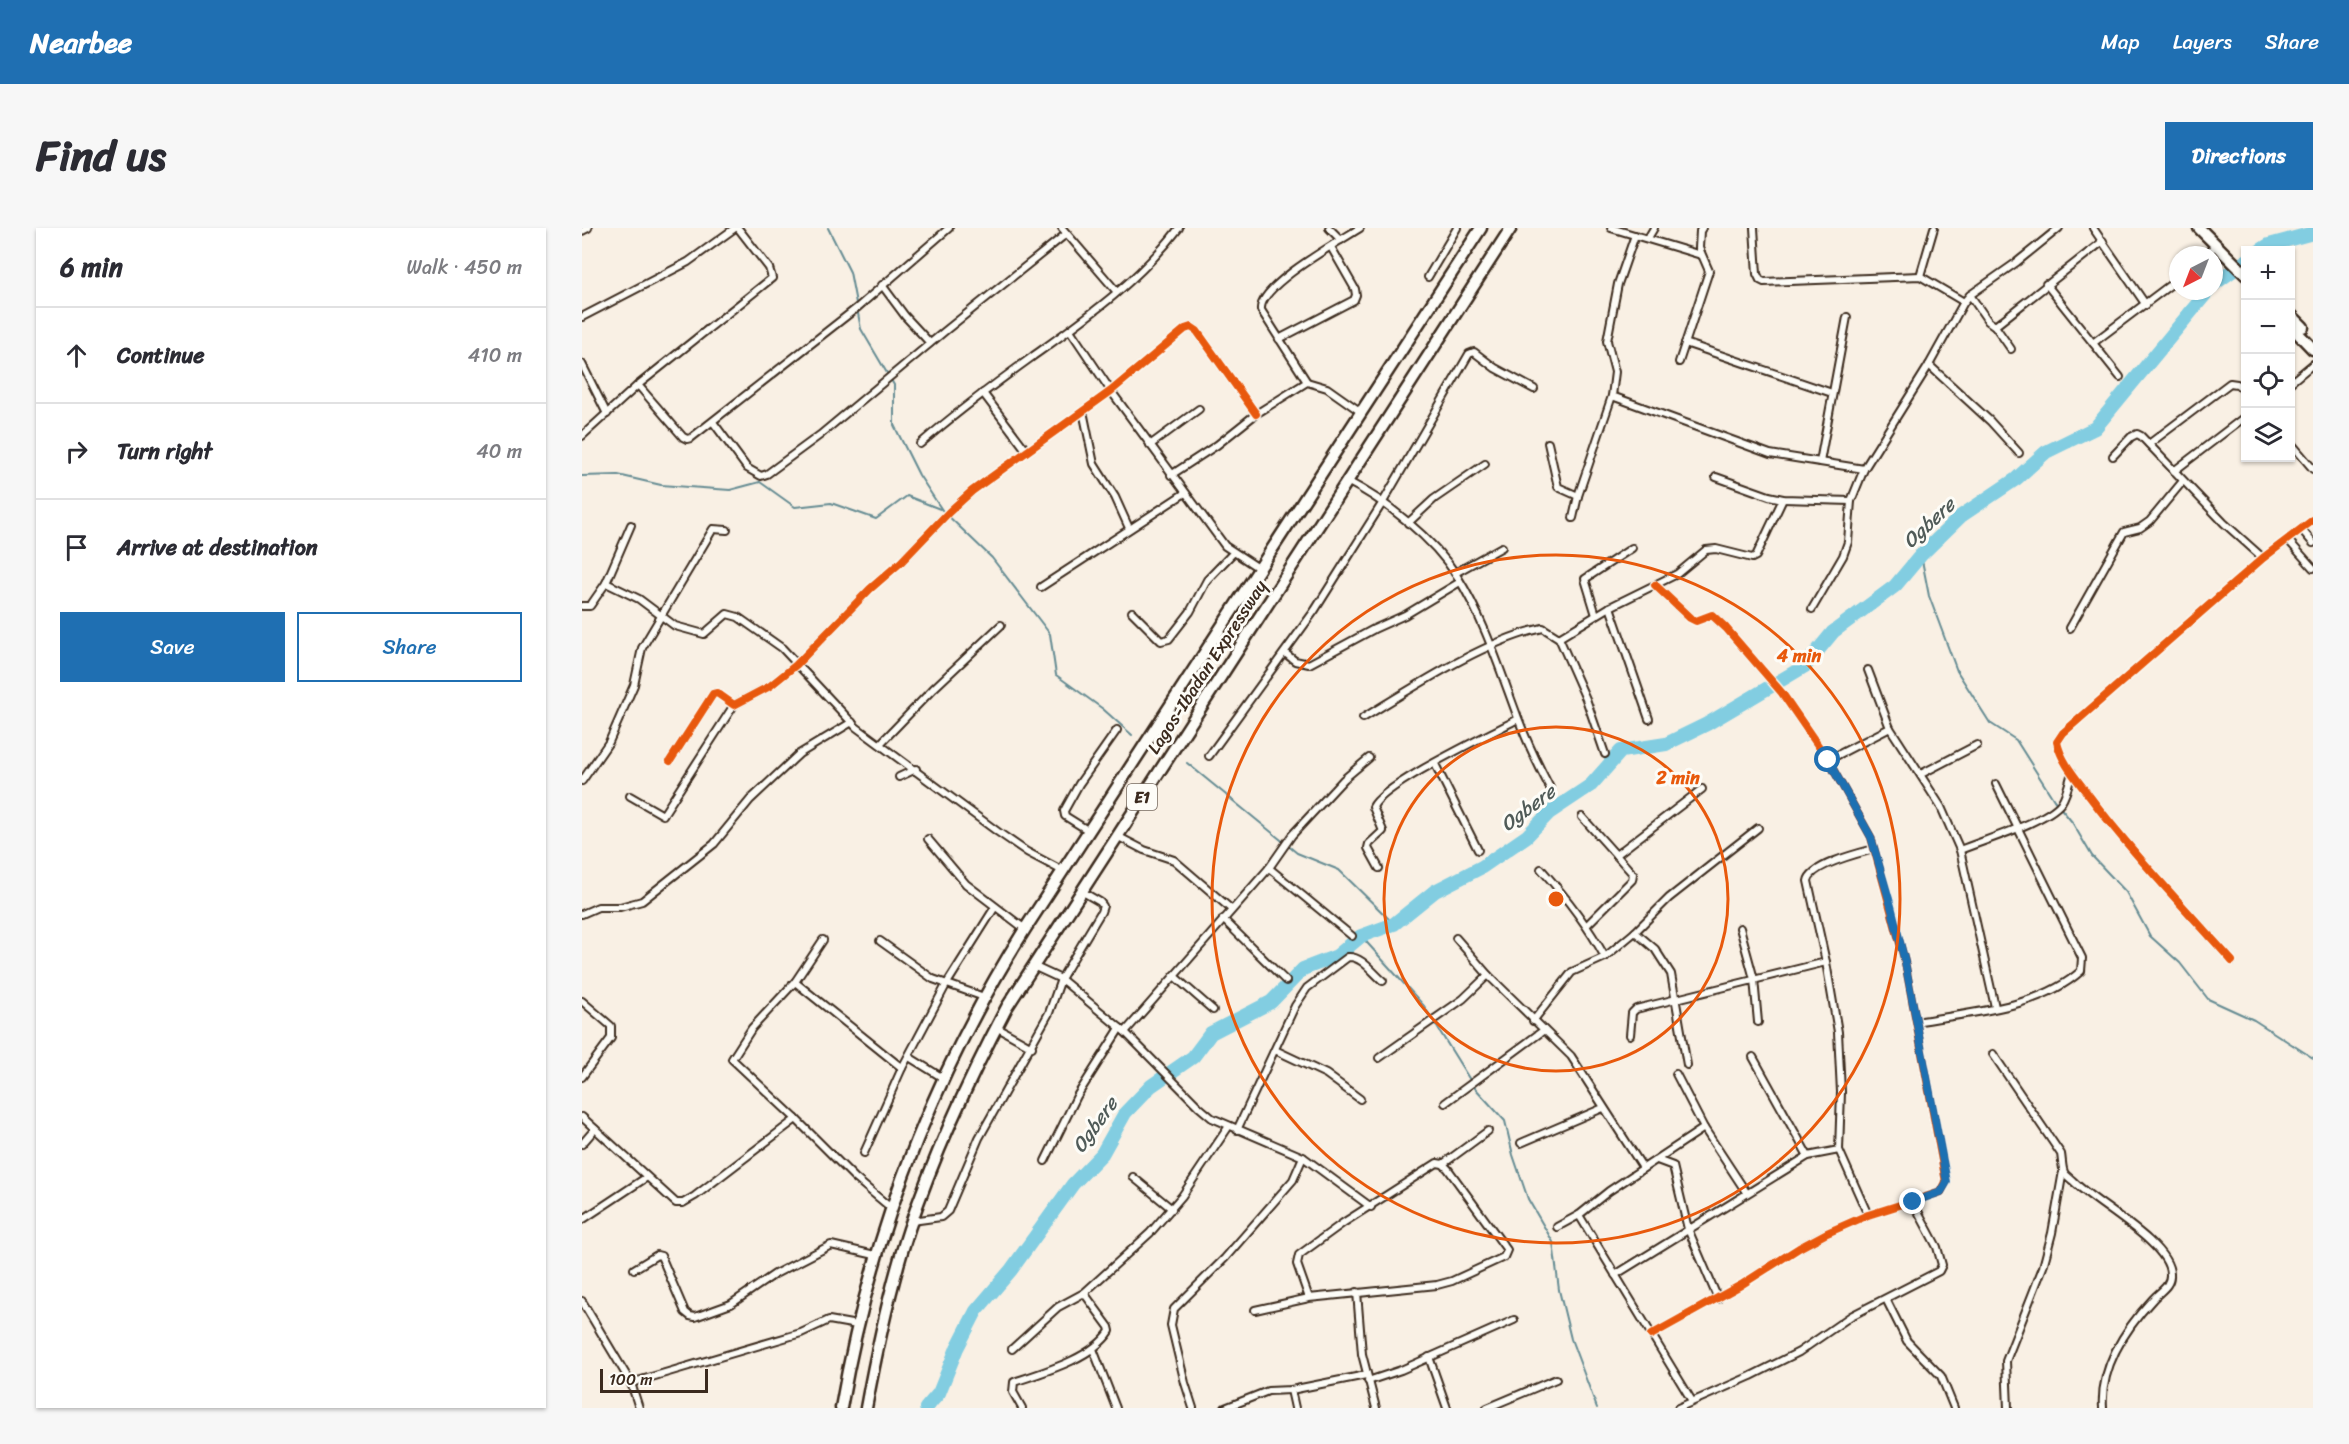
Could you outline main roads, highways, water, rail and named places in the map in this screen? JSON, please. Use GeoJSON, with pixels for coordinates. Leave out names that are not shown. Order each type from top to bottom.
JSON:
{"type":"FeatureCollection","features":[{"type":"Feature","properties":{"kind":"highway","name":"Lagos-Ibadan Expressway"},"geometry":{"type":"LineString","coordinates":[[841,1408],[875,1255],[891,1208],[915,1143],[943,1078],[984,997],[1025,929],[1480,228]]}},
{"type":"Feature","properties":{"kind":"highway","name":"Lagos-Ibadan Expressway"},"geometry":{"type":"LineString","coordinates":[[866,1408],[888,1305],[912,1221],[944,1137],[996,1027],[1081,891],[1511,228]]}},
{"type":"Feature","properties":{"kind":"highway"},"geometry":{"type":"LineString","coordinates":[[1500,245],[1520,228]]}},
{"type":"Feature","properties":{"kind":"highway"},"geometry":{"type":"LineString","coordinates":[[2199,228],[2216,245],[2239,262]]}},
{"type":"Feature","properties":{"kind":"highway"},"geometry":{"type":"LineString","coordinates":[[2209,228],[2239,262]]}},
{"type":"Feature","properties":{"kind":"highway"},"geometry":{"type":"LineString","coordinates":[[2295,319],[2313,339]]}},
{"type":"Feature","properties":{"kind":"highway"},"geometry":{"type":"LineString","coordinates":[[2295,329],[2313,349]]}},
{"type":"Feature","properties":{"kind":"waterway"},"geometry":{"type":"LineString","coordinates":[[828,228],[850,272],[861,329],[894,385],[894,425],[919,475],[942,510],[992,558],[1050,634],[1056,675],[1103,709],[1132,735]]}},
{"type":"Feature","properties":{"kind":"waterway","name":"Ogbere"},"geometry":{"type":"LineString","coordinates":[[2267,246],[2313,233]]}},
{"type":"Feature","properties":{"kind":"waterway","name":"Ogbere"},"geometry":{"type":"LineString","coordinates":[[2223,278],[2241,265]]}},
{"type":"Feature","properties":{"kind":"waterway","name":"Ogbere"},"geometry":{"type":"LineString","coordinates":[[926,1408],[939,1393],[957,1348],[976,1311],[1011,1270],[1073,1184],[1102,1154],[1125,1113],[1151,1086],[1193,1057],[1211,1033],[1271,1002],[1303,969],[1337,956],[1361,936],[1394,924],[1435,891],[1482,867],[1527,836],[1549,813],[1591,785],[1621,751],[1666,744],[1707,724],[1805,666],[1833,632],[1895,586],[1921,555],[1961,516],[2016,479],[2046,452],[2095,428],[2201,300]]}},
{"type":"Feature","properties":{"kind":"waterway"},"geometry":{"type":"LineString","coordinates":[[582,476],[618,475],[661,485],[730,490],[760,482],[795,507],[831,503],[876,519],[907,496],[940,509]]}},
{"type":"Feature","properties":{"kind":"waterway"},"geometry":{"type":"LineString","coordinates":[[1921,555],[1929,596],[1957,671],[1990,723],[2016,740],[2054,800],[2072,822],[2092,856],[2126,892],[2150,936],[2180,963],[2208,999],[2254,1020],[2313,1058]]}},
{"type":"Feature","properties":{"kind":"waterway"},"geometry":{"type":"LineString","coordinates":[[1187,763],[1297,853],[1339,870],[1394,924]]}},
{"type":"Feature","properties":{"kind":"waterway"},"geometry":{"type":"LineString","coordinates":[[1361,936],[1424,1006],[1475,1088],[1505,1121],[1513,1155],[1528,1199],[1553,1242],[1559,1290],[1571,1339],[1597,1408]]}}]}
